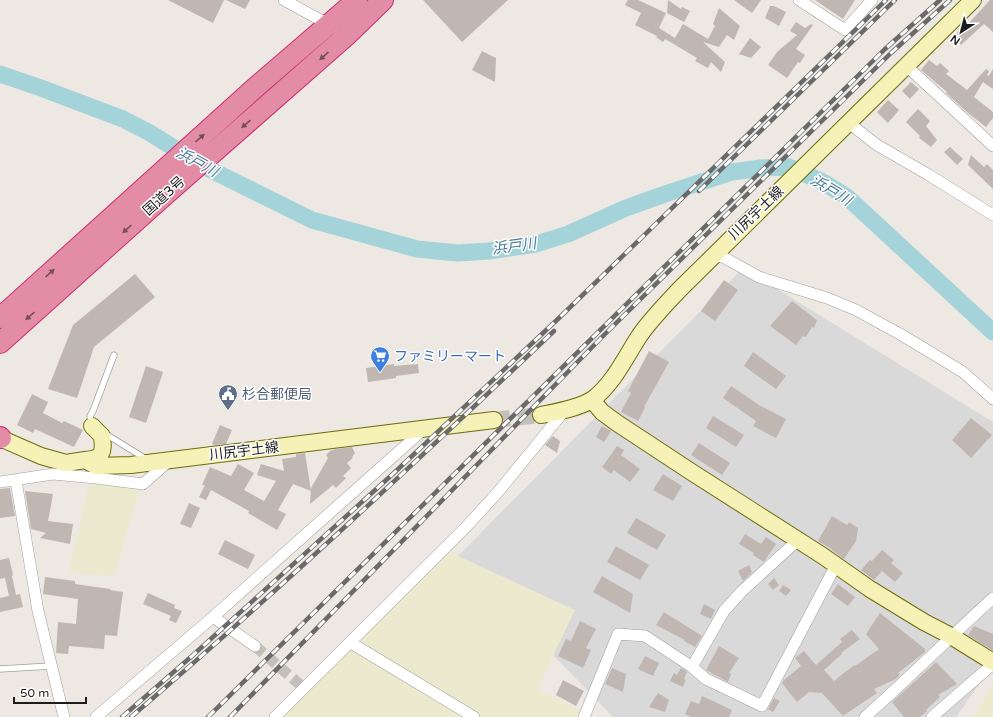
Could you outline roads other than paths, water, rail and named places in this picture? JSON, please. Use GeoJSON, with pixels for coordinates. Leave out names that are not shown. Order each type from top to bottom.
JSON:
{"type":"FeatureCollection","features":[{"type":"Feature","properties":{"kind":"highway","name":"国道3号"},"geometry":{"type":"LineString","coordinates":[[0,344],[8,324],[158,188],[256,87],[330,25],[357,0]]}},
{"type":"Feature","properties":{"kind":"highway","name":"国道3号"},"geometry":{"type":"LineString","coordinates":[[158,188],[276,99],[346,36],[383,0]]}},
{"type":"Feature","properties":{"kind":"highway"},"geometry":{"type":"LineString","coordinates":[[0,350],[8,324]]}},
{"type":"Feature","properties":{"kind":"main road","name":"川尻宇土線"},"geometry":{"type":"LineString","coordinates":[[541,415],[565,410],[592,400],[606,387],[641,334],[656,315],[716,252],[846,126],[972,0]]}},
{"type":"Feature","properties":{"kind":"main road"},"geometry":{"type":"LineString","coordinates":[[592,400],[602,412],[686,469],[836,564],[870,589],[951,636],[993,663]]}},
{"type":"Feature","properties":{"kind":"main road","name":"川尻宇土線"},"geometry":{"type":"LineString","coordinates":[[0,438],[41,456],[66,463],[85,460],[96,466],[131,465],[494,420]]}},
{"type":"Feature","properties":{"kind":"main road"},"geometry":{"type":"LineString","coordinates":[[85,460],[96,459],[100,456],[104,449],[102,436],[92,426]]}},
{"type":"Feature","properties":{"kind":"street"},"geometry":{"type":"LineString","coordinates":[[284,0],[330,25],[346,36]]}},
{"type":"Feature","properties":{"kind":"street"},"geometry":{"type":"LineString","coordinates":[[800,0],[845,30],[872,0]]}},
{"type":"Feature","properties":{"kind":"street"},"geometry":{"type":"LineString","coordinates":[[906,66],[993,146]]}},
{"type":"Feature","properties":{"kind":"street"},"geometry":{"type":"LineString","coordinates":[[846,126],[993,215]]}},
{"type":"Feature","properties":{"kind":"street"},"geometry":{"type":"LineString","coordinates":[[716,252],[759,277],[826,298],[856,310],[900,334],[963,372],[993,399]]}},
{"type":"Feature","properties":{"kind":"street"},"geometry":{"type":"LineString","coordinates":[[275,717],[351,643],[466,526],[498,492],[565,410]]}},
{"type":"Feature","properties":{"kind":"street"},"geometry":{"type":"LineString","coordinates":[[96,717],[213,617],[424,429]]}},
{"type":"Feature","properties":{"kind":"street"},"geometry":{"type":"LineString","coordinates":[[0,482],[16,481],[53,474],[143,484],[170,460]]}},
{"type":"Feature","properties":{"kind":"street"},"geometry":{"type":"LineString","coordinates":[[16,481],[38,611],[64,717]]}},
{"type":"Feature","properties":{"kind":"street"},"geometry":{"type":"LineString","coordinates":[[692,667],[724,611],[742,591],[798,540]]}},
{"type":"Feature","properties":{"kind":"street"},"geometry":{"type":"LineString","coordinates":[[584,717],[618,634],[645,636],[692,667],[706,679],[762,706],[836,564]]}},
{"type":"Feature","properties":{"kind":"street"},"geometry":{"type":"LineString","coordinates":[[865,717],[907,680],[951,636],[993,598]]}},
{"type":"Feature","properties":{"kind":"street"},"geometry":{"type":"LineString","coordinates":[[213,617],[255,646]]}},
{"type":"Feature","properties":{"kind":"street"},"geometry":{"type":"LineString","coordinates":[[351,643],[474,717]]}},
{"type":"Feature","properties":{"kind":"street"},"geometry":{"type":"LineString","coordinates":[[932,717],[993,663]]}},
{"type":"Feature","properties":{"kind":"lane"},"geometry":{"type":"LineString","coordinates":[[114,355],[90,416],[92,426],[152,462]]}},
{"type":"Feature","properties":{"kind":"lane"},"geometry":{"type":"LineString","coordinates":[[0,669],[51,666]]}},
{"type":"Feature","properties":{"kind":"waterway","name":"浜戸川"},"geometry":{"type":"LineString","coordinates":[[0,74],[123,119],[150,133],[203,166],[312,220],[417,249],[458,253],[489,251],[536,244],[568,234],[626,208],[732,172],[761,168],[789,167],[823,182],[847,197],[993,332]]}},
{"type":"Feature","properties":{"kind":"tunnel"},"geometry":{"type":"LineString","coordinates":[[494,420],[541,415]]}},
{"type":"Feature","properties":{"kind":"tunnel"},"geometry":{"type":"LineString","coordinates":[[255,646],[304,688]]}},
{"type":"Feature","properties":{"kind":"railway"},"geometry":{"type":"LineString","coordinates":[[122,717],[192,656],[395,472],[559,318],[886,0]]}},
{"type":"Feature","properties":{"kind":"railway"},"geometry":{"type":"LineString","coordinates":[[699,191],[895,0]]}},
{"type":"Feature","properties":{"kind":"railway"},"geometry":{"type":"LineString","coordinates":[[208,717],[885,49],[940,0]]}},
{"type":"Feature","properties":{"kind":"railway"},"geometry":{"type":"LineString","coordinates":[[230,717],[605,334],[891,53],[950,0]]}},
{"type":"Feature","properties":{"kind":"railway"},"geometry":{"type":"LineString","coordinates":[[131,717],[239,623],[345,527],[554,331]]}},
{"type":"Feature","properties":{"kind":"place","name":"ファミリーマート"},"geometry":{"type":"Point","coordinates":[380,373]}},
{"type":"Feature","properties":{"kind":"place","name":"杉合郵便局"},"geometry":{"type":"Point","coordinates":[228,411]}}]}
